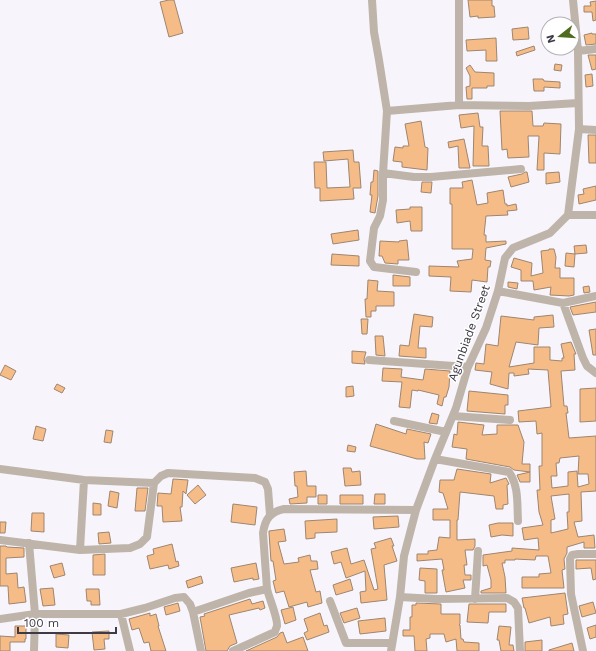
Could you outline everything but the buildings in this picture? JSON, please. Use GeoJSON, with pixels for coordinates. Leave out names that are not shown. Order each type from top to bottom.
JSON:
{"type":"FeatureCollection","features":[{"type":"Feature","properties":{"kind":"street"},"geometry":{"type":"LineString","coordinates":[[372,0],[374,32],[380,60],[387,111],[383,173],[383,200],[380,216],[374,228],[370,261],[374,267],[416,272]]}},
{"type":"Feature","properties":{"kind":"street"},"geometry":{"type":"LineString","coordinates":[[459,0],[459,105]]}},
{"type":"Feature","properties":{"kind":"street"},"geometry":{"type":"LineString","coordinates":[[573,0],[575,16]]}},
{"type":"Feature","properties":{"kind":"street"},"geometry":{"type":"LineString","coordinates":[[580,51],[596,49]]}},
{"type":"Feature","properties":{"kind":"street"},"geometry":{"type":"LineString","coordinates":[[578,56],[579,129],[568,215],[596,215]]}},
{"type":"Feature","properties":{"kind":"street"},"geometry":{"type":"LineString","coordinates":[[387,111],[459,105],[529,106],[578,103]]}},
{"type":"Feature","properties":{"kind":"street"},"geometry":{"type":"LineString","coordinates":[[579,129],[596,130]]}},
{"type":"Feature","properties":{"kind":"street"},"geometry":{"type":"LineString","coordinates":[[383,173],[414,177],[431,177],[521,170]]}},
{"type":"Feature","properties":{"kind":"street","name":"Agunbiade Street"},"geometry":{"type":"LineString","coordinates":[[391,647],[400,597],[404,556],[416,510],[453,416],[468,367],[486,328],[498,291],[506,258],[513,248],[550,233],[568,215]]}},
{"type":"Feature","properties":{"kind":"street"},"geometry":{"type":"LineString","coordinates":[[498,291],[563,302],[596,296]]}},
{"type":"Feature","properties":{"kind":"street"},"geometry":{"type":"LineString","coordinates":[[563,302],[583,358],[587,366],[596,373]]}},
{"type":"Feature","properties":{"kind":"street"},"geometry":{"type":"LineString","coordinates":[[369,360],[468,367]]}},
{"type":"Feature","properties":{"kind":"street"},"geometry":{"type":"LineString","coordinates":[[453,416],[510,420]]}},
{"type":"Feature","properties":{"kind":"street"},"geometry":{"type":"LineString","coordinates":[[394,421],[446,432]]}},
{"type":"Feature","properties":{"kind":"street"},"geometry":{"type":"LineString","coordinates":[[435,459],[509,472],[514,481],[517,494],[518,520]]}},
{"type":"Feature","properties":{"kind":"street"},"geometry":{"type":"LineString","coordinates":[[0,469],[84,480],[154,483]]}},
{"type":"Feature","properties":{"kind":"street"},"geometry":{"type":"LineString","coordinates":[[0,540],[80,550],[130,548],[140,544],[147,537],[154,483],[161,476],[168,473],[255,478],[264,482],[268,489],[270,515]]}},
{"type":"Feature","properties":{"kind":"street"},"geometry":{"type":"LineString","coordinates":[[80,550],[84,480]]}},
{"type":"Feature","properties":{"kind":"street"},"geometry":{"type":"LineString","coordinates":[[233,651],[275,632],[278,626],[267,589],[263,533],[264,524],[270,515],[276,511],[284,509],[416,510]]}},
{"type":"Feature","properties":{"kind":"street"},"geometry":{"type":"LineString","coordinates":[[29,543],[35,614],[34,651]]}},
{"type":"Feature","properties":{"kind":"street"},"geometry":{"type":"LineString","coordinates":[[475,598],[478,551]]}},
{"type":"Feature","properties":{"kind":"street"},"geometry":{"type":"LineString","coordinates":[[583,651],[571,594],[570,559],[572,555],[596,554]]}},
{"type":"Feature","properties":{"kind":"street"},"geometry":{"type":"LineString","coordinates":[[193,612],[249,593],[267,589]]}},
{"type":"Feature","properties":{"kind":"street"},"geometry":{"type":"LineString","coordinates":[[0,619],[35,614],[122,614],[175,598],[184,597],[190,604],[193,612],[201,651]]}},
{"type":"Feature","properties":{"kind":"street"},"geometry":{"type":"LineString","coordinates":[[400,597],[507,598],[514,602],[518,608],[520,651]]}},
{"type":"Feature","properties":{"kind":"street"},"geometry":{"type":"LineString","coordinates":[[330,601],[346,643],[391,647]]}},
{"type":"Feature","properties":{"kind":"street"},"geometry":{"type":"LineString","coordinates":[[122,614],[130,651]]}}]}
